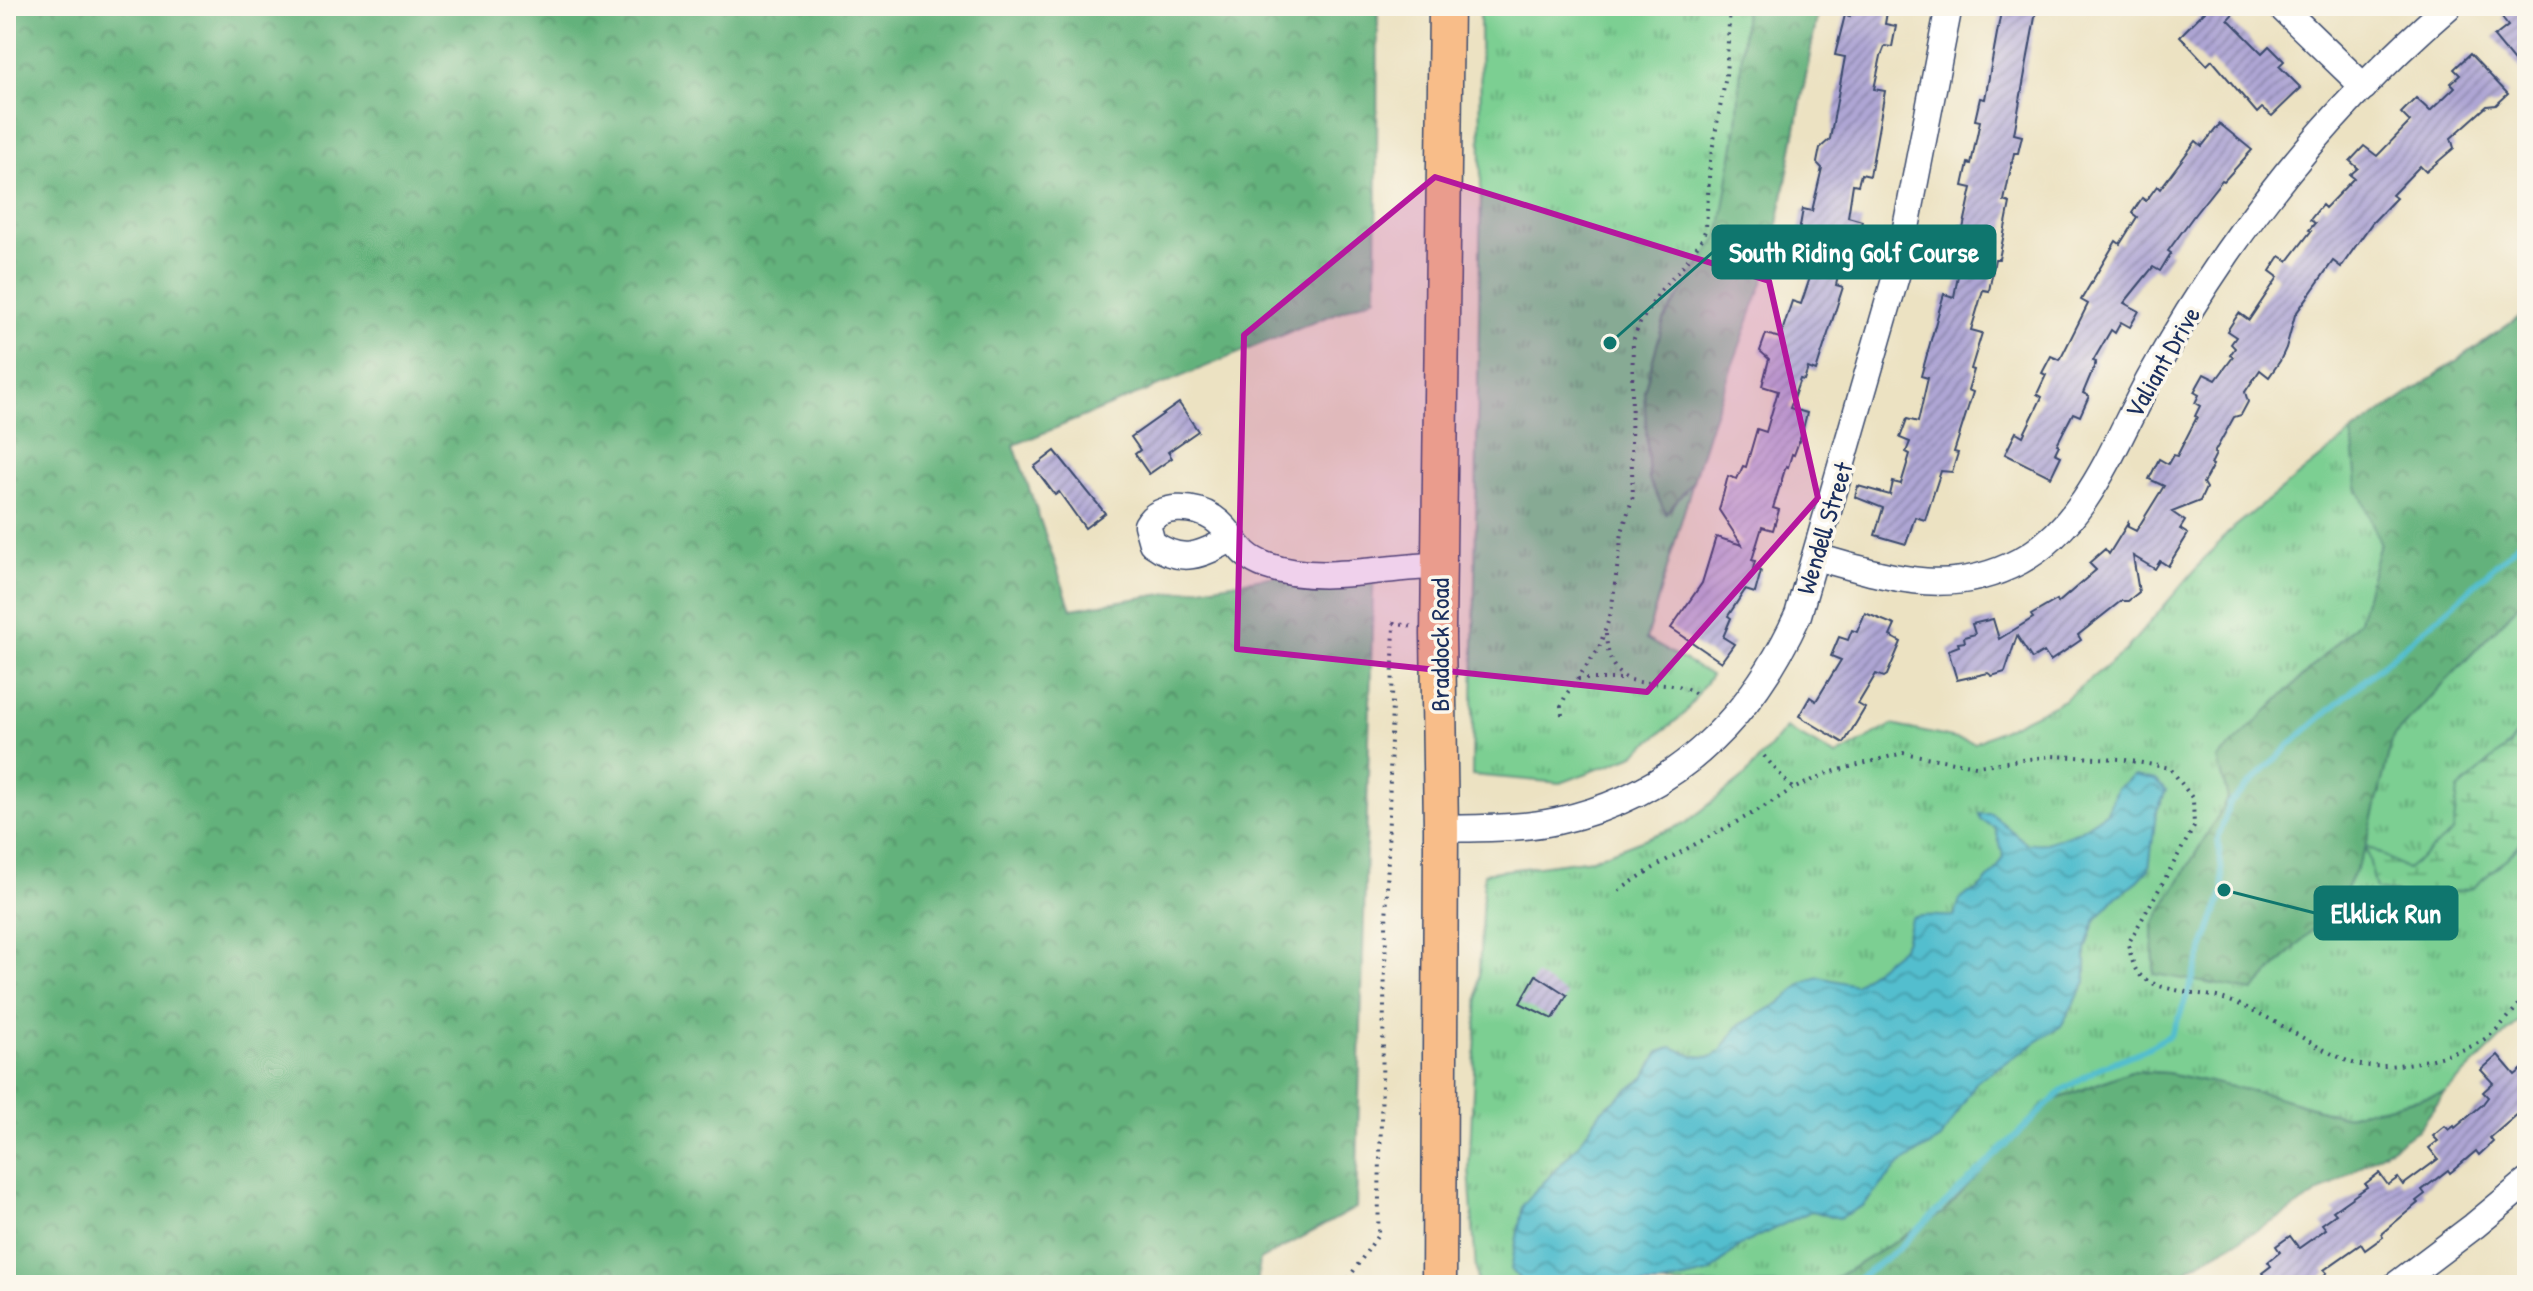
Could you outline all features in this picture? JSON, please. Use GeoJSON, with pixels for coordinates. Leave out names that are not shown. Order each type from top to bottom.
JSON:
{"type":"FeatureCollection","features":[{"type":"Feature","properties":{"kind":"main road","name":"Braddock Road"},"geometry":{"type":"LineString","coordinates":[[1439,1285],[1441,829],[1438,634],[1446,6]]}},
{"type":"Feature","properties":{"kind":"street","name":"Wendell Street"},"geometry":{"type":"LineString","coordinates":[[1441,829],[1515,827],[1557,821],[1596,810],[1637,793],[1675,770],[1709,743],[1759,688],[1798,615],[1898,269],[1949,6]]}},
{"type":"Feature","properties":{"kind":"street"},"geometry":{"type":"LineString","coordinates":[[2280,6],[2364,87]]}},
{"type":"Feature","properties":{"kind":"street","name":"Valiant Drive"},"geometry":{"type":"LineString","coordinates":[[1816,557],[1882,576],[1936,583],[1961,581],[1992,573],[2045,545],[2068,523],[2087,497],[2153,372],[2229,251],[2280,182],[2436,10]]}},
{"type":"Feature","properties":{"kind":"street"},"geometry":{"type":"LineString","coordinates":[[1231,539],[1242,554],[1268,567],[1308,574],[1398,566],[1439,566]]}},
{"type":"Feature","properties":{"kind":"street"},"geometry":{"type":"LineString","coordinates":[[2396,1285],[2527,1182]]}},
{"type":"Feature","properties":{"kind":"path"},"geometry":{"type":"LineString","coordinates":[[1562,715],[1562,702],[1599,648],[1611,613],[1622,532],[1633,496],[1633,341],[1660,291],[1687,261],[1706,228],[1710,161],[1726,76],[1730,6]]}},
{"type":"Feature","properties":{"kind":"path"},"geometry":{"type":"LineString","coordinates":[[1344,1285],[1378,1235],[1394,623],[1438,634]]}},
{"type":"Feature","properties":{"kind":"path"},"geometry":{"type":"LineString","coordinates":[[1606,632],[1612,660],[1626,679]]}},
{"type":"Feature","properties":{"kind":"path"},"geometry":{"type":"LineString","coordinates":[[1576,680],[1591,677],[1626,679],[1642,684],[1681,686],[1696,694]]}},
{"type":"Feature","properties":{"kind":"path"},"geometry":{"type":"LineString","coordinates":[[1619,891],[1648,870],[1793,789],[1828,773],[1903,753],[1976,766],[2052,756],[2120,759],[2170,768],[2193,799],[2194,827],[2128,944],[2136,970],[2151,983],[2224,998],[2341,1058],[2381,1067],[2439,1056],[2480,1042],[2498,1028],[2527,995]]}},
{"type":"Feature","properties":{"kind":"path"},"geometry":{"type":"LineString","coordinates":[[1764,756],[1793,789]]}},
{"type":"Feature","properties":{"kind":"highlighted area"},"geometry":{"type":"Polygon","coordinates":[[[1435,177],[1769,281],[1818,498],[1647,692],[1237,649],[1244,335],[1435,177]]]}},
{"type":"Feature","properties":{"kind":"green space"},"geometry":{"type":"Polygon","coordinates":[[[6,6],[1378,6],[1376,297],[1014,445],[1071,609],[1374,560],[1356,1208],[1260,1260],[1257,1285],[6,1285],[6,6]]]}},
{"type":"Feature","properties":{"kind":"green space"},"geometry":{"type":"Polygon","coordinates":[[[1480,6],[1819,6],[1771,261],[1710,424],[1646,639],[1711,675],[1684,714],[1632,756],[1561,783],[1472,775],[1481,190],[1480,6]]]}},
{"type":"Feature","properties":{"kind":"green space"},"geometry":{"type":"Polygon","coordinates":[[[1745,6],[1819,6],[1771,261],[1693,481],[1666,514],[1649,480],[1644,391],[1664,320],[1720,234],[1737,125],[1745,6]]]}},
{"type":"Feature","properties":{"kind":"green space"},"geometry":{"type":"Polygon","coordinates":[[[2527,312],[2527,1013],[2445,1093],[2342,1116],[2270,1095],[2167,1073],[2131,1071],[2044,1104],[1944,1212],[1824,1285],[1477,1285],[1469,1170],[1484,873],[1592,859],[1686,823],[1745,776],[1786,728],[1836,756],[1892,725],[1975,743],[2064,700],[2125,651],[2227,533],[2352,433],[2527,312]]]}},
{"type":"Feature","properties":{"kind":"green space"},"geometry":{"type":"Polygon","coordinates":[[[2527,312],[2527,596],[2393,737],[2365,850],[2340,901],[2253,991],[2154,974],[2153,925],[2228,799],[2218,759],[2359,621],[2380,543],[2357,486],[2352,433],[2527,312]]]}},
{"type":"Feature","properties":{"kind":"green space"},"geometry":{"type":"Polygon","coordinates":[[[2527,719],[2527,836],[2473,888],[2424,898],[2376,890],[2366,845],[2407,869],[2453,832],[2458,790],[2510,744],[2527,719]]]}},
{"type":"Feature","properties":{"kind":"green space"},"geometry":{"type":"Polygon","coordinates":[[[2131,1071],[2167,1073],[2270,1095],[2342,1116],[2445,1093],[2418,1130],[2281,1217],[2190,1267],[2176,1285],[1824,1285],[1944,1212],[2044,1104],[2131,1071]]]}},
{"type":"Feature","properties":{"kind":"water"},"geometry":{"type":"Polygon","coordinates":[[[2134,776],[2155,780],[2166,791],[2156,813],[2149,869],[2096,919],[2086,950],[2086,982],[2061,1026],[1977,1081],[1941,1139],[1900,1164],[1863,1206],[1839,1218],[1811,1211],[1740,1245],[1710,1273],[1658,1285],[1524,1285],[1511,1269],[1523,1205],[1579,1144],[1601,1111],[1646,1076],[1659,1052],[1672,1047],[1693,1056],[1711,1057],[1721,1051],[1738,1026],[1780,1003],[1804,982],[1819,977],[1855,985],[1900,949],[1911,919],[1954,916],[1960,900],[1977,891],[2004,857],[1995,828],[1981,820],[1979,814],[1992,814],[2027,844],[2046,843],[2077,832],[2107,812],[2117,788],[2134,776]]]}},
{"type":"Feature","properties":{"kind":"building"},"geometry":{"type":"Polygon","coordinates":[[[1852,6],[1888,6],[1885,24],[1896,26],[1892,47],[1885,46],[1881,56],[1874,89],[1885,91],[1870,176],[1861,174],[1858,185],[1853,184],[1848,217],[1862,221],[1857,241],[1847,238],[1836,285],[1843,287],[1816,371],[1808,368],[1804,380],[1800,379],[1790,408],[1807,413],[1802,433],[1786,466],[1773,508],[1779,510],[1773,530],[1762,527],[1752,560],[1755,561],[1753,569],[1761,571],[1755,593],[1745,590],[1728,616],[1731,618],[1723,637],[1734,644],[1721,662],[1671,628],[1702,583],[1716,537],[1742,545],[1719,510],[1728,476],[1737,479],[1743,466],[1746,467],[1757,429],[1766,432],[1778,391],[1762,386],[1769,359],[1760,351],[1766,334],[1780,338],[1792,301],[1801,304],[1815,263],[1804,260],[1805,245],[1797,243],[1803,209],[1812,211],[1822,168],[1817,163],[1820,148],[1830,139],[1845,57],[1835,55],[1845,15],[1850,16],[1852,6]]]}},
{"type":"Feature","properties":{"kind":"building"},"geometry":{"type":"Polygon","coordinates":[[[2002,6],[2037,6],[2014,134],[2022,136],[2018,153],[2014,153],[2004,201],[2010,203],[1999,259],[1995,259],[1989,291],[1983,290],[1971,330],[1982,333],[1971,369],[1974,370],[1968,390],[1973,392],[1954,452],[1958,453],[1952,472],[1941,471],[1925,520],[1915,517],[1906,544],[1875,535],[1883,508],[1855,497],[1858,486],[1890,495],[1893,482],[1901,484],[1910,454],[1906,452],[1910,442],[1900,438],[1907,419],[1918,422],[1928,378],[1921,376],[1939,311],[1944,294],[1954,297],[1962,254],[1951,252],[1956,228],[1963,229],[1972,188],[1963,186],[1968,163],[1971,164],[1980,121],[1975,120],[1980,98],[1985,99],[2002,6]]]}},
{"type":"Feature","properties":{"kind":"building"},"geometry":{"type":"Polygon","coordinates":[[[2210,6],[2240,6],[2228,19],[2262,53],[2269,46],[2284,61],[2279,66],[2301,88],[2272,116],[2262,108],[2257,113],[2212,60],[2207,65],[2180,36],[2210,6]]]}},
{"type":"Feature","properties":{"kind":"building"},"geometry":{"type":"Polygon","coordinates":[[[2517,6],[2527,13],[2527,77],[2494,37],[2508,26],[2502,18],[2517,6]]]}},
{"type":"Feature","properties":{"kind":"building"},"geometry":{"type":"Polygon","coordinates":[[[2470,54],[2508,94],[2496,105],[2487,106],[2451,138],[2454,148],[2426,172],[2420,166],[2392,195],[2396,198],[2372,223],[2341,267],[2333,261],[2295,315],[2280,361],[2269,377],[2260,370],[2245,392],[2248,402],[2241,415],[2234,417],[2214,453],[2200,501],[2172,512],[2185,521],[2180,529],[2188,534],[2168,566],[2160,561],[2155,569],[2133,556],[2139,592],[2128,601],[2121,601],[2078,635],[2081,640],[2050,661],[2044,652],[2032,659],[2017,636],[2005,672],[1957,680],[1948,650],[1965,642],[1964,637],[1975,634],[1972,624],[1993,619],[1999,639],[2033,618],[2031,615],[2057,600],[2058,603],[2096,570],[2089,563],[2105,549],[2109,554],[2128,523],[2128,527],[2136,531],[2164,486],[2149,479],[2159,459],[2168,464],[2173,455],[2177,456],[2197,417],[2200,406],[2195,403],[2199,395],[2194,392],[2204,374],[2216,380],[2233,357],[2230,355],[2235,348],[2231,344],[2236,337],[2227,331],[2239,313],[2249,320],[2278,277],[2270,271],[2280,256],[2288,261],[2311,231],[2315,223],[2310,220],[2322,205],[2325,208],[2354,178],[2350,175],[2358,168],[2350,161],[2364,146],[2377,156],[2410,122],[2401,113],[2416,98],[2430,111],[2455,87],[2451,83],[2460,75],[2454,69],[2470,54]]]}},
{"type":"Feature","properties":{"kind":"building"},"geometry":{"type":"Polygon","coordinates":[[[2220,124],[2252,150],[2222,180],[2195,214],[2168,251],[2171,253],[2160,271],[2153,267],[2124,303],[2139,311],[2130,327],[2121,322],[2115,333],[2111,330],[2093,361],[2096,362],[2083,393],[2089,396],[2080,416],[2073,413],[2057,444],[2055,453],[2061,456],[2051,477],[2005,454],[2016,432],[2023,436],[2042,397],[2037,394],[2046,375],[2042,373],[2051,356],[2060,360],[2088,304],[2081,300],[2116,241],[2120,244],[2137,217],[2132,213],[2142,198],[2146,201],[2157,186],[2160,189],[2196,141],[2202,146],[2220,124]]]}},
{"type":"Feature","properties":{"kind":"building"},"geometry":{"type":"Polygon","coordinates":[[[1179,403],[1198,431],[1168,452],[1172,458],[1149,474],[1135,454],[1140,450],[1131,437],[1179,403]]]}},
{"type":"Feature","properties":{"kind":"building"},"geometry":{"type":"Polygon","coordinates":[[[1055,451],[1105,513],[1085,528],[1059,492],[1055,495],[1034,467],[1055,451]]]}},
{"type":"Feature","properties":{"kind":"building"},"geometry":{"type":"Polygon","coordinates":[[[1865,613],[1895,625],[1890,636],[1901,642],[1887,675],[1876,674],[1858,704],[1865,708],[1844,743],[1799,716],[1810,697],[1816,701],[1841,660],[1831,656],[1839,637],[1848,640],[1852,630],[1857,632],[1865,613]]]}},
{"type":"Feature","properties":{"kind":"building"},"geometry":{"type":"Polygon","coordinates":[[[1536,975],[1567,995],[1553,1019],[1520,1003],[1536,975]]]}},
{"type":"Feature","properties":{"kind":"building"},"geometry":{"type":"Polygon","coordinates":[[[2498,1055],[2515,1075],[2527,1065],[2527,1106],[2490,1138],[2493,1142],[2479,1155],[2476,1151],[2450,1173],[2448,1170],[2422,1190],[2425,1194],[2416,1201],[2418,1203],[2381,1234],[2383,1237],[2365,1250],[2361,1244],[2324,1270],[2327,1273],[2311,1285],[2271,1285],[2262,1273],[2271,1266],[2268,1262],[2280,1252],[2276,1246],[2290,1236],[2299,1248],[2326,1229],[2322,1224],[2336,1214],[2333,1211],[2367,1187],[2365,1184],[2379,1173],[2388,1185],[2398,1178],[2403,1185],[2438,1159],[2429,1148],[2438,1141],[2433,1136],[2445,1126],[2449,1130],[2455,1128],[2482,1105],[2488,1097],[2483,1092],[2493,1083],[2481,1070],[2498,1055]]]}},
{"type":"Feature","properties":{"kind":"waterway"},"geometry":{"type":"LineString","coordinates":[[1850,1285],[1897,1250],[2064,1089],[2099,1068],[2144,1050],[2170,1035],[2224,890],[2218,839],[2230,803],[2304,732],[2455,603],[2527,535]]}},
{"type":"Feature","properties":{"kind":"place","name":"South Riding Golf Course"},"geometry":{"type":"Point","coordinates":[1610,343]}},
{"type":"Feature","properties":{"kind":"place","name":"Elklick Run"},"geometry":{"type":"Point","coordinates":[2224,890]}}]}
